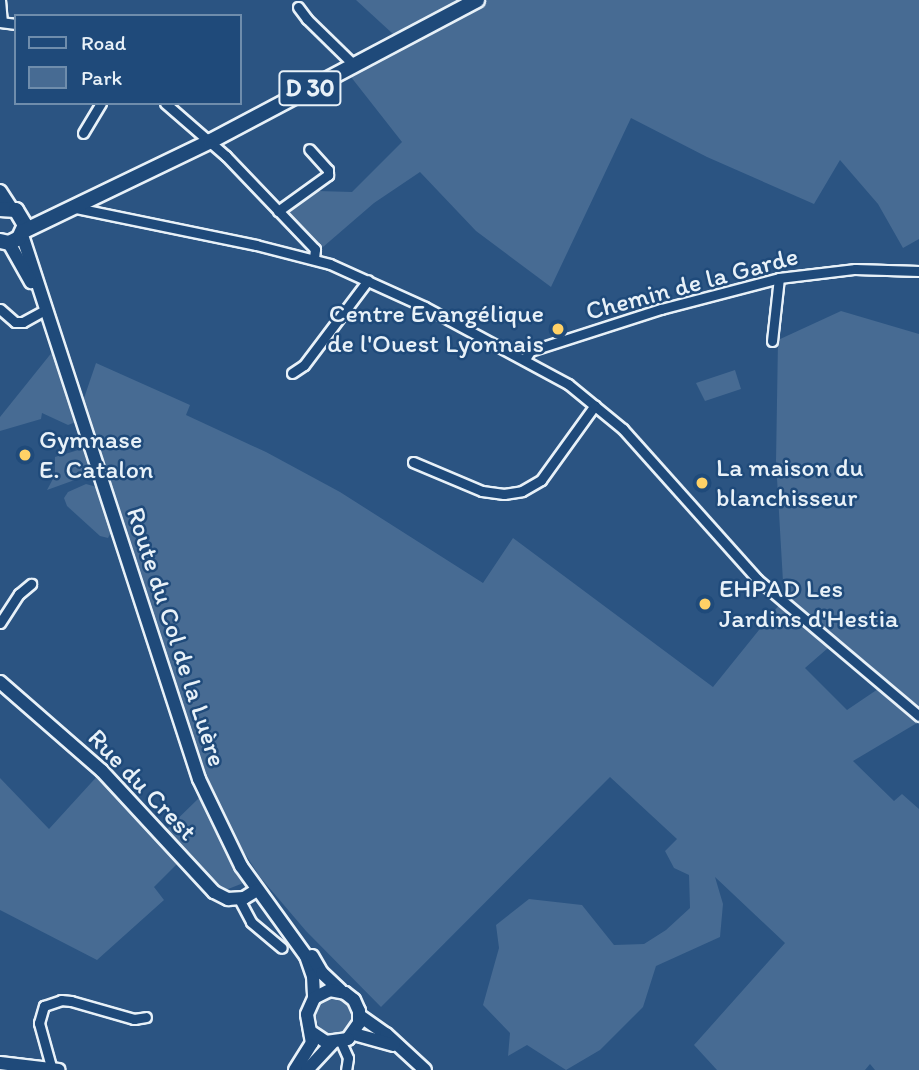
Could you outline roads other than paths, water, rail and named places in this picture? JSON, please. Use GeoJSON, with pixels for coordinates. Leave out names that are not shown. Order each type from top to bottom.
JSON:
{"type":"FeatureCollection","features":[{"type":"Feature","properties":{"kind":"main road","name":"D 30"},"geometry":{"type":"LineString","coordinates":[[14,237],[211,141],[477,0]]}},
{"type":"Feature","properties":{"kind":"main road","name":"D 30"},"geometry":{"type":"LineString","coordinates":[[10,210],[45,214],[74,207]]}},
{"type":"Feature","properties":{"kind":"main road"},"geometry":{"type":"LineString","coordinates":[[10,210],[14,237]]}},
{"type":"Feature","properties":{"kind":"street"},"geometry":{"type":"LineString","coordinates":[[0,0],[1,22]]}},
{"type":"Feature","properties":{"kind":"street"},"geometry":{"type":"LineString","coordinates":[[298,7],[354,65]]}},
{"type":"Feature","properties":{"kind":"street"},"geometry":{"type":"LineString","coordinates":[[83,133],[99,105]]}},
{"type":"Feature","properties":{"kind":"street"},"geometry":{"type":"LineString","coordinates":[[168,105],[211,141],[315,249],[314,258]]}},
{"type":"Feature","properties":{"kind":"street"},"geometry":{"type":"LineString","coordinates":[[278,211],[328,175],[328,170],[309,149]]}},
{"type":"Feature","properties":{"kind":"street"},"geometry":{"type":"LineString","coordinates":[[0,191],[10,210]]}},
{"type":"Feature","properties":{"kind":"street"},"geometry":{"type":"LineString","coordinates":[[74,207],[314,258],[368,280],[525,359],[595,405],[623,429],[757,579],[919,716]]}},
{"type":"Feature","properties":{"kind":"street","name":"Route du Col de la Luère"},"geometry":{"type":"LineString","coordinates":[[14,237],[42,308],[199,779],[227,843],[309,963],[314,998]]}},
{"type":"Feature","properties":{"kind":"street","name":"Chemin de la Garde"},"geometry":{"type":"LineString","coordinates":[[525,359],[530,351],[661,309],[779,278],[847,269],[919,271]]}},
{"type":"Feature","properties":{"kind":"street"},"geometry":{"type":"LineString","coordinates":[[772,341],[779,278]]}},
{"type":"Feature","properties":{"kind":"street"},"geometry":{"type":"LineString","coordinates":[[292,373],[304,365],[368,280]]}},
{"type":"Feature","properties":{"kind":"street"},"geometry":{"type":"LineString","coordinates":[[0,309],[15,322],[23,323],[42,308]]}},
{"type":"Feature","properties":{"kind":"street"},"geometry":{"type":"LineString","coordinates":[[413,462],[482,491],[504,494],[522,491],[541,480],[595,405]]}},
{"type":"Feature","properties":{"kind":"street"},"geometry":{"type":"LineString","coordinates":[[0,623],[19,594],[31,584]]}},
{"type":"Feature","properties":{"kind":"street","name":"Rue du Crest"},"geometry":{"type":"LineString","coordinates":[[0,682],[102,771],[215,892],[229,899],[239,899]]}},
{"type":"Feature","properties":{"kind":"street"},"geometry":{"type":"LineString","coordinates":[[257,890],[239,899],[251,922],[282,948]]}},
{"type":"Feature","properties":{"kind":"street","name":"Route du Col de la Luère"},"geometry":{"type":"LineString","coordinates":[[287,928],[304,945],[322,973],[340,991]]}},
{"type":"Feature","properties":{"kind":"street"},"geometry":{"type":"LineString","coordinates":[[295,1070],[310,1049],[311,1032],[307,1014],[314,998],[330,990],[340,991],[354,1000],[360,1016],[425,1070]]}},
{"type":"Feature","properties":{"kind":"street"},"geometry":{"type":"LineString","coordinates":[[0,1063],[54,1069],[39,1017],[44,1006],[52,1002],[71,1001],[134,1019],[146,1017]]}},
{"type":"Feature","properties":{"kind":"street"},"geometry":{"type":"LineString","coordinates":[[307,1070],[337,1043],[354,1034],[360,1016]]}},
{"type":"Feature","properties":{"kind":"street"},"geometry":{"type":"LineString","coordinates":[[311,1032],[321,1040],[337,1043],[348,1058],[346,1070]]}},
{"type":"Feature","properties":{"kind":"street"},"geometry":{"type":"LineString","coordinates":[[354,1034],[403,1049]]}},
{"type":"Feature","properties":{"kind":"place","name":"Centre Evangélique de l'Ouest Lyonnais"},"geometry":{"type":"Point","coordinates":[558,329]}},
{"type":"Feature","properties":{"kind":"place","name":"Gymnase E. Catalon"},"geometry":{"type":"Point","coordinates":[25,455]}},
{"type":"Feature","properties":{"kind":"place","name":"La maison du blanchisseur"},"geometry":{"type":"Point","coordinates":[702,483]}},
{"type":"Feature","properties":{"kind":"place","name":"EHPAD Les Jardins d'Hestia"},"geometry":{"type":"Point","coordinates":[705,604]}}]}
